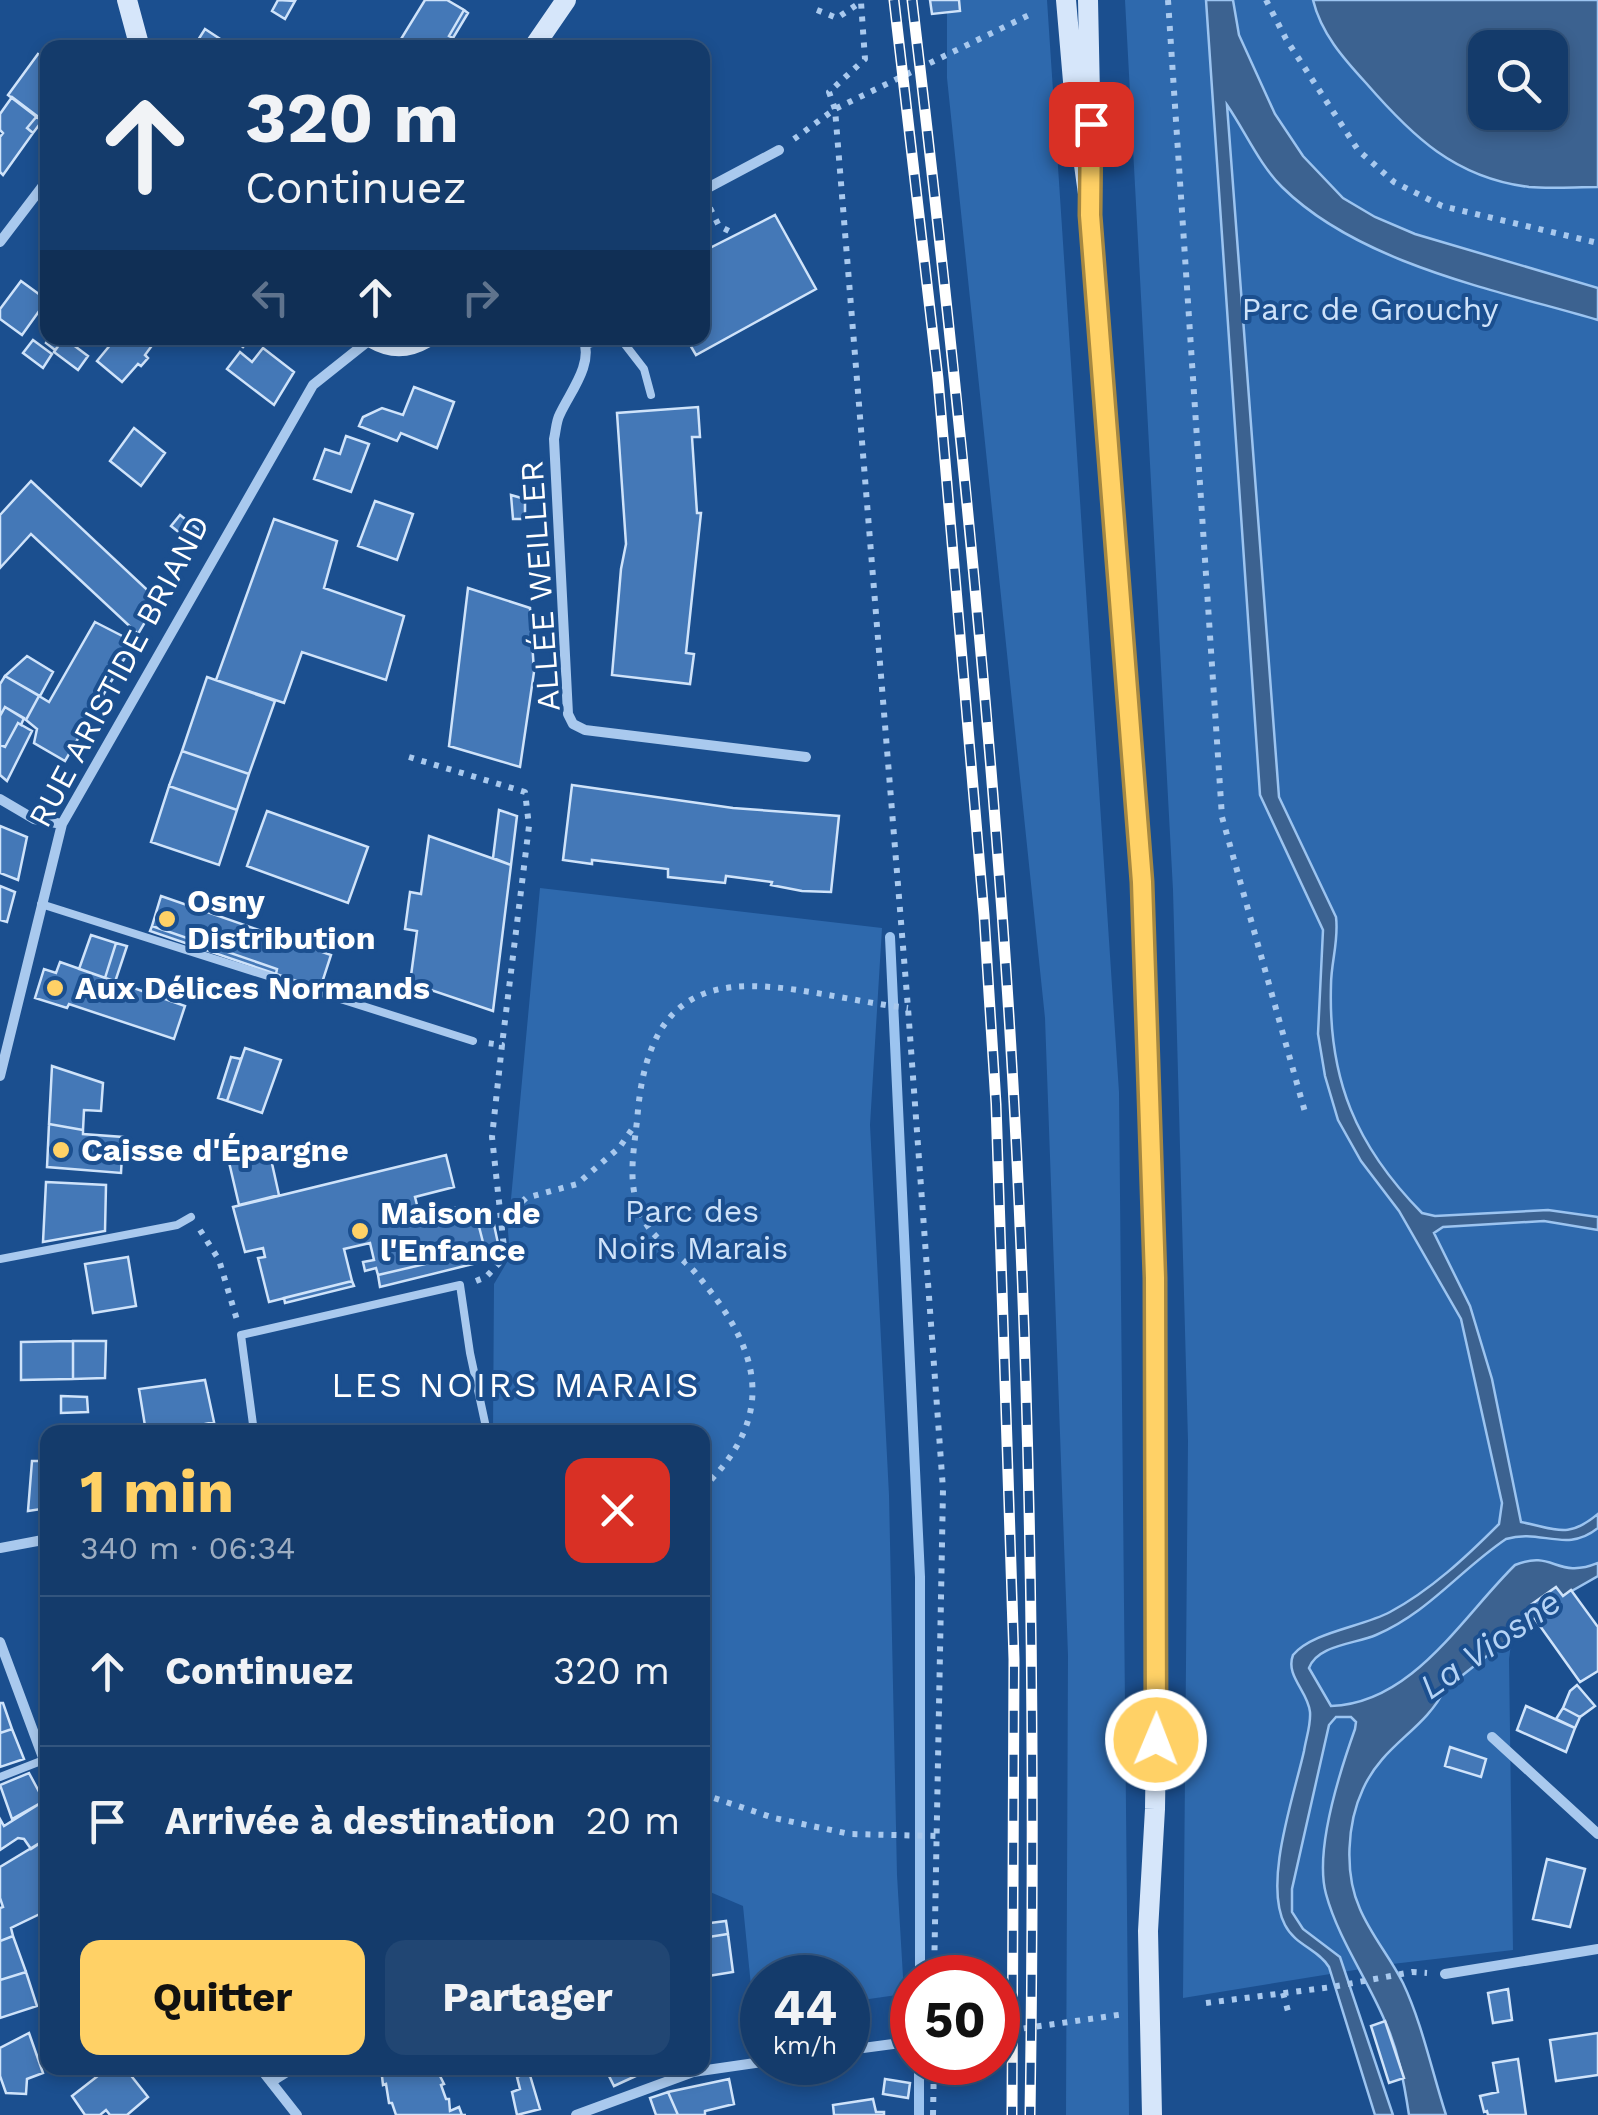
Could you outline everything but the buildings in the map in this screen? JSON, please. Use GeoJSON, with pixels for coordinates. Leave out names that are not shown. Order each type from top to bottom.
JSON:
{"type":"FeatureCollection","features":[{"type":"Feature","properties":{"kind":"main road"},"geometry":{"type":"LineString","coordinates":[[127,0],[138,40]]}},
{"type":"Feature","properties":{"kind":"main road"},"geometry":{"type":"LineString","coordinates":[[538,40],[566,0]]}},
{"type":"Feature","properties":{"kind":"main road"},"geometry":{"type":"LineString","coordinates":[[1066,0],[1090,215],[1143,902],[1155,1278],[1158,1600],[1155,1809],[1148,1931],[1152,2115]]}},
{"type":"Feature","properties":{"kind":"main road"},"geometry":{"type":"LineString","coordinates":[[1088,0],[1090,215]]}},
{"type":"Feature","properties":{"kind":"street"},"geometry":{"type":"LineString","coordinates":[[710,188],[779,150]]}},
{"type":"Feature","properties":{"kind":"street"},"geometry":{"type":"LineString","coordinates":[[0,242],[40,190]]}},
{"type":"Feature","properties":{"kind":"street","name":"RUE ARISTIDE BRIAND"},"geometry":{"type":"LineString","coordinates":[[0,1076],[62,824],[312,385],[363,345]]}},
{"type":"Feature","properties":{"kind":"street","name":"ALLÉE WEILLER"},"geometry":{"type":"LineString","coordinates":[[584,345],[582,370],[558,416],[554,438],[568,714],[573,724],[585,730],[806,757]]}},
{"type":"Feature","properties":{"kind":"street"},"geometry":{"type":"LineString","coordinates":[[0,799],[34,819],[62,824]]}},
{"type":"Feature","properties":{"kind":"street"},"geometry":{"type":"LineString","coordinates":[[0,1548],[40,1540]]}},
{"type":"Feature","properties":{"kind":"street"},"geometry":{"type":"LineString","coordinates":[[0,1642],[40,1757]]}},
{"type":"Feature","properties":{"kind":"street"},"geometry":{"type":"LineString","coordinates":[[1492,1737],[1598,1834]]}},
{"type":"Feature","properties":{"kind":"street"},"geometry":{"type":"LineString","coordinates":[[1446,1974],[1598,1950]]}},
{"type":"Feature","properties":{"kind":"street"},"geometry":{"type":"LineString","coordinates":[[710,2069],[740,2065]]}},
{"type":"Feature","properties":{"kind":"street"},"geometry":{"type":"LineString","coordinates":[[265,2075],[296,2115]]}},
{"type":"Feature","properties":{"kind":"street"},"geometry":{"type":"LineString","coordinates":[[576,2115],[684,2075]]}},
{"type":"Feature","properties":{"kind":"lane"},"geometry":{"type":"LineString","coordinates":[[625,345],[644,370],[651,395]]}},
{"type":"Feature","properties":{"kind":"lane"},"geometry":{"type":"LineString","coordinates":[[41,904],[473,1041]]}},
{"type":"Feature","properties":{"kind":"lane"},"geometry":{"type":"LineString","coordinates":[[0,1259],[177,1225],[192,1217]]}},
{"type":"Feature","properties":{"kind":"lane"},"geometry":{"type":"LineString","coordinates":[[253,1425],[241,1335],[460,1286],[485,1425]]}},
{"type":"Feature","properties":{"kind":"lane"},"geometry":{"type":"LineString","coordinates":[[0,1777],[40,1760]]}},
{"type":"Feature","properties":{"kind":"lane"},"geometry":{"type":"LineString","coordinates":[[271,2083],[284,2075]]}},
{"type":"Feature","properties":{"kind":"path"},"geometry":{"type":"LineString","coordinates":[[1168,0],[1222,817],[1304,1112]]}},
{"type":"Feature","properties":{"kind":"path"},"geometry":{"type":"LineString","coordinates":[[1266,0],[1286,39],[1358,150],[1394,182],[1442,206],[1598,243]]}},
{"type":"Feature","properties":{"kind":"path"},"geometry":{"type":"LineString","coordinates":[[818,10],[837,18],[860,1]]}},
{"type":"Feature","properties":{"kind":"path"},"geometry":{"type":"LineString","coordinates":[[860,1],[864,60],[829,92],[835,109],[908,1008],[942,1489],[934,1955]]}},
{"type":"Feature","properties":{"kind":"path"},"geometry":{"type":"LineString","coordinates":[[779,150],[835,109],[1031,14]]}},
{"type":"Feature","properties":{"kind":"path"},"geometry":{"type":"LineString","coordinates":[[710,208],[719,226],[735,234]]}},
{"type":"Feature","properties":{"kind":"path"},"geometry":{"type":"LineString","coordinates":[[408,757],[525,792],[528,826],[492,1137],[506,1258],[486,1277],[460,1286]]}},
{"type":"Feature","properties":{"kind":"path"},"geometry":{"type":"LineString","coordinates":[[710,1481],[727,1465],[748,1428],[754,1385],[748,1356],[732,1325],[694,1271],[646,1224],[630,1186],[640,1088],[655,1033],[680,1005],[718,987],[764,987],[908,1008]]}},
{"type":"Feature","properties":{"kind":"path"},"geometry":{"type":"LineString","coordinates":[[473,1041],[502,1045]]}},
{"type":"Feature","properties":{"kind":"path"},"geometry":{"type":"LineString","coordinates":[[502,1220],[526,1198],[578,1184],[619,1148],[637,1123]]}},
{"type":"Feature","properties":{"kind":"path"},"geometry":{"type":"LineString","coordinates":[[192,1217],[219,1260],[241,1335]]}},
{"type":"Feature","properties":{"kind":"path"},"geometry":{"type":"LineString","coordinates":[[710,1797],[774,1818],[850,1834],[936,1836]]}},
{"type":"Feature","properties":{"kind":"path"},"geometry":{"type":"LineString","coordinates":[[1206,2003],[1412,1972]]}},
{"type":"Feature","properties":{"kind":"path"},"geometry":{"type":"LineString","coordinates":[[1283,1993],[1288,2011]]}},
{"type":"Feature","properties":{"kind":"path"},"geometry":{"type":"LineString","coordinates":[[1020,2029],[1128,2013]]}},
{"type":"Feature","properties":{"kind":"path"},"geometry":{"type":"LineString","coordinates":[[933,2115],[934,2085]]}},
{"type":"Feature","properties":{"kind":"green space"},"geometry":{"type":"Polygon","coordinates":[[[959,0],[1047,0],[1119,1092],[1129,2115],[1066,2115],[1068,1655],[1045,1018],[947,78],[947,13],[960,11],[959,0]]]}},
{"type":"Feature","properties":{"kind":"green space","name":"Parc de Grouchy"},"geometry":{"type":"Polygon","coordinates":[[[1125,0],[1598,0],[1598,1576],[1571,1590],[1512,1637],[1509,1659],[1513,1950],[1392,1964],[1183,1998],[1188,1441],[1173,890],[1125,0]]]}},
{"type":"Feature","properties":{"kind":"green space","name":"Parc des Noirs Marais"},"geometry":{"type":"Polygon","coordinates":[[[540,888],[882,928],[870,1125],[889,1495],[902,1955],[890,1955],[890,1996],[870,1999],[870,1955],[748,1955],[743,1906],[710,1892],[710,1425],[493,1425],[494,1284],[510,1257],[508,1231],[540,888]]]}},
{"type":"Feature","properties":{"kind":"water","name":"La Viosne"},"geometry":{"type":"Polygon","coordinates":[[[1206,0],[1233,0],[1239,35],[1275,114],[1303,156],[1343,198],[1415,234],[1598,288],[1598,320],[1431,271],[1350,236],[1314,214],[1282,187],[1227,105],[1279,797],[1336,917],[1331,1019],[1341,1081],[1363,1136],[1399,1188],[1422,1213],[1435,1216],[1548,1210],[1598,1217],[1598,1230],[1544,1221],[1443,1227],[1434,1233],[1470,1306],[1492,1379],[1521,1522],[1570,1529],[1598,1514],[1598,1528],[1575,1539],[1506,1539],[1412,1615],[1376,1635],[1320,1654],[1309,1668],[1331,1706],[1360,1701],[1386,1690],[1434,1654],[1515,1565],[1539,1560],[1573,1568],[1598,1563],[1598,1576],[1563,1596],[1445,1689],[1426,1716],[1381,1760],[1358,1802],[1350,1849],[1355,1895],[1364,1919],[1410,1998],[1446,2115],[1409,2115],[1389,2030],[1326,1894],[1326,1834],[1355,1729],[1356,1722],[1351,1717],[1336,1717],[1329,1725],[1292,1889],[1292,1912],[1303,1929],[1340,1957],[1393,2115],[1375,2115],[1329,1967],[1289,1932],[1279,1907],[1282,1839],[1310,1717],[1292,1670],[1293,1655],[1312,1641],[1379,1617],[1420,1594],[1499,1524],[1502,1503],[1461,1319],[1399,1211],[1361,1161],[1338,1120],[1318,1034],[1323,930],[1260,795],[1206,0]]]}},
{"type":"Feature","properties":{"kind":"water"},"geometry":{"type":"Polygon","coordinates":[[[1313,0],[1598,0],[1598,187],[1529,187],[1503,182],[1457,164],[1418,137],[1383,102],[1349,64],[1321,23],[1313,0]]]}},
{"type":"Feature","properties":{"kind":"waterway"},"geometry":{"type":"LineString","coordinates":[[890,937],[920,1577],[920,1955]]}},
{"type":"Feature","properties":{"kind":"waterway"},"geometry":{"type":"LineString","coordinates":[[919,2085],[919,2115]]}},
{"type":"Feature","properties":{"kind":"railway"},"geometry":{"type":"LineString","coordinates":[[894,0],[938,379],[984,915],[996,1104],[1014,1659],[1012,2115]]}},
{"type":"Feature","properties":{"kind":"railway"},"geometry":{"type":"LineString","coordinates":[[912,0],[973,569],[1012,1062],[1029,1513],[1030,2115]]}},
{"type":"Feature","properties":{"kind":"place","name":"Osny Distribution"},"geometry":{"type":"Point","coordinates":[167,919]}},
{"type":"Feature","properties":{"kind":"place","name":"Aux Délices Normands"},"geometry":{"type":"Point","coordinates":[55,988]}},
{"type":"Feature","properties":{"kind":"place","name":"Caisse d'Épargne"},"geometry":{"type":"Point","coordinates":[61,1150]}},
{"type":"Feature","properties":{"kind":"place","name":"Maison de l'Enfance"},"geometry":{"type":"Point","coordinates":[360,1231]}},
{"type":"Feature","properties":{"kind":"district","name":"LES NOIRS MARAIS"},"geometry":{"type":"Point","coordinates":[516,1385]}},
{"type":"Feature","properties":{"kind":"route"},"geometry":{"type":"LineString","coordinates":[[1091,124],[1090,215],[1142,882],[1155,1278],[1156,1740]]}}]}
